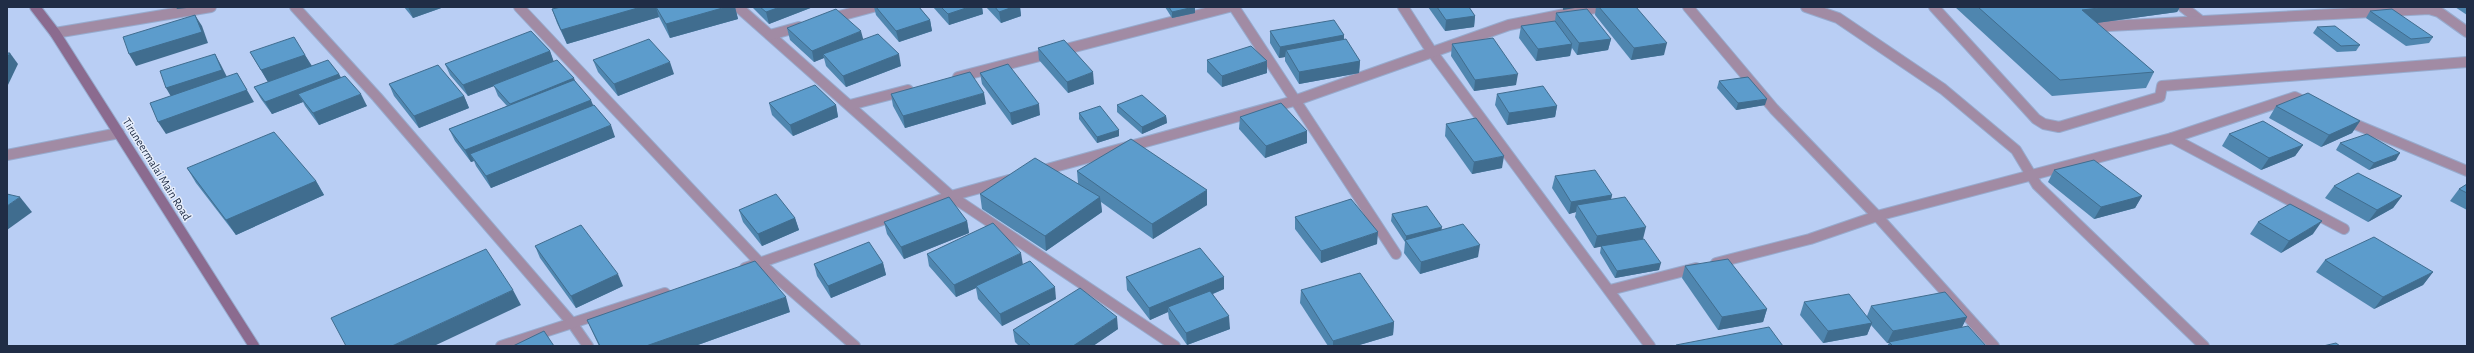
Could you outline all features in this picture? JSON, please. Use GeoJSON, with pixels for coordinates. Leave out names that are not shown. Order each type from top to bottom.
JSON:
{"type":"FeatureCollection","features":[{"type":"Feature","properties":{"kind":"main road","name":"Tiruneermalai Main Road"},"geometry":{"type":"LineString","coordinates":[[35,7],[55,33],[254,346]]}},
{"type":"Feature","properties":{"kind":"street"},"geometry":{"type":"LineString","coordinates":[[55,33],[211,7]]}},
{"type":"Feature","properties":{"kind":"street"},"geometry":{"type":"LineString","coordinates":[[295,7],[377,97],[572,323],[588,346]]}},
{"type":"Feature","properties":{"kind":"street"},"geometry":{"type":"LineString","coordinates":[[519,7],[760,263],[855,346]]}},
{"type":"Feature","properties":{"kind":"street"},"geometry":{"type":"LineString","coordinates":[[738,7],[951,196],[1174,346]]}},
{"type":"Feature","properties":{"kind":"street"},"geometry":{"type":"LineString","coordinates":[[821,21],[872,7]]}},
{"type":"Feature","properties":{"kind":"street"},"geometry":{"type":"LineString","coordinates":[[950,79],[1229,7]]}},
{"type":"Feature","properties":{"kind":"street"},"geometry":{"type":"LineString","coordinates":[[1234,7],[1294,101],[1396,254]]}},
{"type":"Feature","properties":{"kind":"street"},"geometry":{"type":"LineString","coordinates":[[1404,7],[1432,52],[1610,290],[1650,346]]}},
{"type":"Feature","properties":{"kind":"street"},"geometry":{"type":"LineString","coordinates":[[737,270],[951,196],[1294,101],[1509,25],[1600,7]]}},
{"type":"Feature","properties":{"kind":"street"},"geometry":{"type":"LineString","coordinates":[[1688,7],[1774,109],[1878,216],[1994,346]]}},
{"type":"Feature","properties":{"kind":"street"},"geometry":{"type":"LineString","coordinates":[[1806,7],[1838,18],[1943,89],[2016,150],[2037,185],[2204,346]]}},
{"type":"Feature","properties":{"kind":"street"},"geometry":{"type":"LineString","coordinates":[[1934,7],[2036,119],[2059,127],[2160,97],[2162,86],[2467,62]]}},
{"type":"Feature","properties":{"kind":"street"},"geometry":{"type":"LineString","coordinates":[[2183,7],[2200,21]]}},
{"type":"Feature","properties":{"kind":"street"},"geometry":{"type":"LineString","coordinates":[[2090,27],[2429,9],[2440,12],[2467,32]]}},
{"type":"Feature","properties":{"kind":"street"},"geometry":{"type":"LineString","coordinates":[[770,35],[807,25]]}},
{"type":"Feature","properties":{"kind":"street"},"geometry":{"type":"LineString","coordinates":[[850,105],[919,87]]}},
{"type":"Feature","properties":{"kind":"street"},"geometry":{"type":"LineString","coordinates":[[1610,290],[1810,239],[1878,216],[2031,174],[2172,138],[2295,97],[2316,107]]}},
{"type":"Feature","properties":{"kind":"street"},"geometry":{"type":"LineString","coordinates":[[2338,117],[2410,149],[2467,171]]}},
{"type":"Feature","properties":{"kind":"street"},"geometry":{"type":"LineString","coordinates":[[7,155],[119,133]]}},
{"type":"Feature","properties":{"kind":"street"},"geometry":{"type":"LineString","coordinates":[[2172,138],[2344,229]]}},
{"type":"Feature","properties":{"kind":"street"},"geometry":{"type":"LineString","coordinates":[[501,346],[677,289]]}},
{"type":"Feature","properties":{"kind":"building"},"geometry":{"type":"Polygon","coordinates":[[[561,7],[641,7],[561,30],[552,9],[561,7]]]}},
{"type":"Feature","properties":{"kind":"building"},"geometry":{"type":"Polygon","coordinates":[[[656,7],[726,7],[666,24],[656,7]]]}},
{"type":"Feature","properties":{"kind":"building"},"geometry":{"type":"Polygon","coordinates":[[[760,7],[780,7],[766,12],[760,7]]]}},
{"type":"Feature","properties":{"kind":"building"},"geometry":{"type":"Polygon","coordinates":[[[876,7],[919,7],[930,20],[896,31],[876,7]]]}},
{"type":"Feature","properties":{"kind":"building"},"geometry":{"type":"Polygon","coordinates":[[[941,7],[969,7],[948,14],[941,7]]]}},
{"type":"Feature","properties":{"kind":"building"},"geometry":{"type":"Polygon","coordinates":[[[995,7],[1013,7],[999,12],[995,7]]]}},
{"type":"Feature","properties":{"kind":"building"},"geometry":{"type":"Polygon","coordinates":[[[1169,7],[1194,7],[1172,12],[1169,7]]]}},
{"type":"Feature","properties":{"kind":"building"},"geometry":{"type":"Polygon","coordinates":[[[1437,7],[1469,7],[1475,16],[1446,20],[1437,7]]]}},
{"type":"Feature","properties":{"kind":"building"},"geometry":{"type":"Polygon","coordinates":[[[1599,7],[1636,7],[1667,43],[1634,48],[1599,7]]]}},
{"type":"Feature","properties":{"kind":"building"},"geometry":{"type":"Polygon","coordinates":[[[1978,7],[2107,7],[2082,10],[2154,72],[2060,80],[1978,7]]]}},
{"type":"Feature","properties":{"kind":"building"},"geometry":{"type":"Polygon","coordinates":[[[836,9],[861,31],[812,51],[787,28],[836,9]]]}},
{"type":"Feature","properties":{"kind":"building"},"geometry":{"type":"Polygon","coordinates":[[[1587,9],[1611,39],[1579,43],[1556,13],[1587,9]]]}},
{"type":"Feature","properties":{"kind":"building"},"geometry":{"type":"Polygon","coordinates":[[[2392,9],[2433,37],[2411,39],[2370,11],[2392,9]]]}},
{"type":"Feature","properties":{"kind":"building"},"geometry":{"type":"Polygon","coordinates":[[[195,15],[202,32],[129,54],[123,37],[195,15]]]}},
{"type":"Feature","properties":{"kind":"building"},"geometry":{"type":"Polygon","coordinates":[[[1334,20],[1344,35],[1280,47],[1270,31],[1334,20]]]}},
{"type":"Feature","properties":{"kind":"building"},"geometry":{"type":"Polygon","coordinates":[[[1555,21],[1572,44],[1538,49],[1521,26],[1555,21]]]}},
{"type":"Feature","properties":{"kind":"building"},"geometry":{"type":"Polygon","coordinates":[[[2335,26],[2360,45],[2341,46],[2317,27],[2335,26]]]}},
{"type":"Feature","properties":{"kind":"building"},"geometry":{"type":"Polygon","coordinates":[[[531,31],[550,51],[463,85],[445,64],[531,31]]]}},
{"type":"Feature","properties":{"kind":"building"},"geometry":{"type":"Polygon","coordinates":[[[878,34],[899,54],[843,76],[823,54],[878,34]]]}},
{"type":"Feature","properties":{"kind":"building"},"geometry":{"type":"Polygon","coordinates":[[[294,37],[305,55],[261,70],[250,52],[294,37]]]}},
{"type":"Feature","properties":{"kind":"building"},"geometry":{"type":"Polygon","coordinates":[[[1493,38],[1518,74],[1475,80],[1452,44],[1493,38]]]}},
{"type":"Feature","properties":{"kind":"building"},"geometry":{"type":"Polygon","coordinates":[[[649,39],[670,62],[614,84],[593,60],[649,39]]]}},
{"type":"Feature","properties":{"kind":"building"},"geometry":{"type":"Polygon","coordinates":[[[1346,39],[1360,61],[1299,72],[1286,50],[1346,39]]]}},
{"type":"Feature","properties":{"kind":"building"},"geometry":{"type":"Polygon","coordinates":[[[1064,40],[1093,72],[1067,82],[1038,48],[1064,40]]]}},
{"type":"Feature","properties":{"kind":"building"},"geometry":{"type":"Polygon","coordinates":[[[1251,46],[1267,61],[1222,76],[1207,60],[1251,46]]]}},
{"type":"Feature","properties":{"kind":"building"},"geometry":{"type":"Polygon","coordinates":[[[215,54],[222,70],[166,88],[160,71],[215,54]]]}},
{"type":"Feature","properties":{"kind":"building"},"geometry":{"type":"Polygon","coordinates":[[[328,60],[339,74],[265,102],[254,87],[328,60]]]}},
{"type":"Feature","properties":{"kind":"building"},"geometry":{"type":"Polygon","coordinates":[[[557,60],[574,78],[510,104],[493,85],[557,60]]]}},
{"type":"Feature","properties":{"kind":"building"},"geometry":{"type":"Polygon","coordinates":[[[1008,64],[1039,104],[1010,113],[980,73],[1008,64]]]}},
{"type":"Feature","properties":{"kind":"building"},"geometry":{"type":"Polygon","coordinates":[[[438,65],[464,96],[414,116],[389,84],[438,65]]]}},
{"type":"Feature","properties":{"kind":"building"},"geometry":{"type":"Polygon","coordinates":[[[970,72],[984,93],[903,116],[891,94],[970,72]]]}},
{"type":"Feature","properties":{"kind":"building"},"geometry":{"type":"Polygon","coordinates":[[[237,73],[247,90],[158,122],[150,103],[237,73]]]}},
{"type":"Feature","properties":{"kind":"building"},"geometry":{"type":"Polygon","coordinates":[[[345,76],[361,94],[313,113],[298,94],[345,76]]]}},
{"type":"Feature","properties":{"kind":"building"},"geometry":{"type":"Polygon","coordinates":[[[1748,77],[1767,99],[1738,103],[1719,81],[1748,77]]]}},
{"type":"Feature","properties":{"kind":"building"},"geometry":{"type":"Polygon","coordinates":[[[574,80],[591,100],[465,150],[449,129],[574,80]]]}},
{"type":"Feature","properties":{"kind":"building"},"geometry":{"type":"Polygon","coordinates":[[[815,85],[836,105],[790,125],[769,103],[815,85]]]}},
{"type":"Feature","properties":{"kind":"building"},"geometry":{"type":"Polygon","coordinates":[[[1543,86],[1557,106],[1509,113],[1497,94],[1543,86]]]}},
{"type":"Feature","properties":{"kind":"building"},"geometry":{"type":"Polygon","coordinates":[[[2308,93],[2360,121],[2329,135],[2276,106],[2308,93]]]}},
{"type":"Feature","properties":{"kind":"building"},"geometry":{"type":"Polygon","coordinates":[[[1142,95],[1166,116],[1142,127],[1117,105],[1142,95]]]}},
{"type":"Feature","properties":{"kind":"building"},"geometry":{"type":"Polygon","coordinates":[[[1281,103],[1307,131],[1266,146],[1240,117],[1281,103]]]}},
{"type":"Feature","properties":{"kind":"building"},"geometry":{"type":"Polygon","coordinates":[[[594,105],[611,125],[486,176],[470,154],[594,105]]]}},
{"type":"Feature","properties":{"kind":"building"},"geometry":{"type":"Polygon","coordinates":[[[1100,106],[1119,130],[1097,137],[1079,113],[1100,106]]]}},
{"type":"Feature","properties":{"kind":"building"},"geometry":{"type":"Polygon","coordinates":[[[1476,118],[1504,156],[1474,162],[1446,124],[1476,118]]]}},
{"type":"Feature","properties":{"kind":"building"},"geometry":{"type":"Polygon","coordinates":[[[2263,121],[2303,145],[2269,158],[2229,134],[2263,121]]]}},
{"type":"Feature","properties":{"kind":"building"},"geometry":{"type":"Polygon","coordinates":[[[274,132],[316,181],[226,220],[187,168],[274,132]]]}},
{"type":"Feature","properties":{"kind":"building"},"geometry":{"type":"Polygon","coordinates":[[[2367,134],[2400,153],[2374,163],[2340,143],[2367,134]]]}},
{"type":"Feature","properties":{"kind":"building"},"geometry":{"type":"Polygon","coordinates":[[[1131,139],[1207,190],[1152,224],[1077,171],[1131,139]]]}},
{"type":"Feature","properties":{"kind":"building"},"geometry":{"type":"Polygon","coordinates":[[[1035,158],[1100,197],[1045,236],[980,194],[1035,158]]]}},
{"type":"Feature","properties":{"kind":"building"},"geometry":{"type":"Polygon","coordinates":[[[2094,160],[2142,196],[2101,207],[2054,170],[2094,160]]]}},
{"type":"Feature","properties":{"kind":"building"},"geometry":{"type":"Polygon","coordinates":[[[1595,170],[1612,195],[1571,202],[1555,176],[1595,170]]]}},
{"type":"Feature","properties":{"kind":"building"},"geometry":{"type":"Polygon","coordinates":[[[2358,173],[2402,196],[2377,210],[2334,186],[2358,173]]]}},
{"type":"Feature","properties":{"kind":"building"},"geometry":{"type":"Polygon","coordinates":[[[2467,184],[2467,193],[2459,189],[2467,184]]]}},
{"type":"Feature","properties":{"kind":"building"},"geometry":{"type":"Polygon","coordinates":[[[7,194],[20,197],[7,206],[7,194]]]}},
{"type":"Feature","properties":{"kind":"building"},"geometry":{"type":"Polygon","coordinates":[[[776,194],[795,218],[758,234],[739,210],[776,194]]]}},
{"type":"Feature","properties":{"kind":"building"},"geometry":{"type":"Polygon","coordinates":[[[949,197],[967,221],[901,247],[884,222],[949,197]]]}},
{"type":"Feature","properties":{"kind":"building"},"geometry":{"type":"Polygon","coordinates":[[[1625,197],[1646,227],[1597,236],[1577,205],[1625,197]]]}},
{"type":"Feature","properties":{"kind":"building"},"geometry":{"type":"Polygon","coordinates":[[[1351,199],[1378,232],[1321,251],[1295,217],[1351,199]]]}},
{"type":"Feature","properties":{"kind":"building"},"geometry":{"type":"Polygon","coordinates":[[[2290,204],[2322,221],[2289,241],[2258,222],[2290,204]]]}},
{"type":"Feature","properties":{"kind":"building"},"geometry":{"type":"Polygon","coordinates":[[[1427,206],[1442,227],[1406,236],[1392,214],[1427,206]]]}},
{"type":"Feature","properties":{"kind":"building"},"geometry":{"type":"Polygon","coordinates":[[[993,223],[1021,253],[954,285],[927,254],[993,223]]]}},
{"type":"Feature","properties":{"kind":"building"},"geometry":{"type":"Polygon","coordinates":[[[1463,224],[1480,245],[1421,262],[1405,240],[1463,224]]]}},
{"type":"Feature","properties":{"kind":"building"},"geometry":{"type":"Polygon","coordinates":[[[581,225],[618,274],[571,296],[535,246],[581,225]]]}},
{"type":"Feature","properties":{"kind":"building"},"geometry":{"type":"Polygon","coordinates":[[[2374,237],[2433,272],[2383,297],[2325,260],[2374,237]]]}},
{"type":"Feature","properties":{"kind":"building"},"geometry":{"type":"Polygon","coordinates":[[[1644,239],[1661,263],[1617,271],[1601,246],[1644,239]]]}},
{"type":"Feature","properties":{"kind":"building"},"geometry":{"type":"Polygon","coordinates":[[[869,242],[883,263],[828,286],[814,264],[869,242]]]}},
{"type":"Feature","properties":{"kind":"building"},"geometry":{"type":"Polygon","coordinates":[[[1200,248],[1224,277],[1149,308],[1126,277],[1200,248]]]}},
{"type":"Feature","properties":{"kind":"building"},"geometry":{"type":"Polygon","coordinates":[[[486,249],[513,290],[392,346],[346,346],[331,318],[486,249]]]}},
{"type":"Feature","properties":{"kind":"building"},"geometry":{"type":"Polygon","coordinates":[[[1728,259],[1767,309],[1722,317],[1685,266],[1728,259]]]}},
{"type":"Feature","properties":{"kind":"building"},"geometry":{"type":"Polygon","coordinates":[[[755,261],[786,297],[646,346],[600,346],[587,320],[755,261]]]}},
{"type":"Feature","properties":{"kind":"building"},"geometry":{"type":"Polygon","coordinates":[[[1030,261],[1055,287],[1000,314],[976,286],[1030,261]]]}},
{"type":"Feature","properties":{"kind":"building"},"geometry":{"type":"Polygon","coordinates":[[[1360,273],[1394,322],[1333,341],[1301,290],[1360,273]]]}},
{"type":"Feature","properties":{"kind":"building"},"geometry":{"type":"Polygon","coordinates":[[[1080,288],[1117,317],[1073,346],[1031,346],[1013,330],[1080,288]]]}},
{"type":"Feature","properties":{"kind":"building"},"geometry":{"type":"Polygon","coordinates":[[[1210,291],[1229,316],[1186,333],[1168,307],[1210,291]]]}},
{"type":"Feature","properties":{"kind":"building"},"geometry":{"type":"Polygon","coordinates":[[[1945,292],[1967,317],[1893,331],[1871,306],[1945,292]]]}},
{"type":"Feature","properties":{"kind":"building"},"geometry":{"type":"Polygon","coordinates":[[[1849,294],[1872,323],[1828,331],[1804,302],[1849,294]]]}},
{"type":"Feature","properties":{"kind":"building"},"geometry":{"type":"Polygon","coordinates":[[[1968,326],[1986,346],[1893,346],[1889,342],[1968,326]]]}},
{"type":"Feature","properties":{"kind":"building"},"geometry":{"type":"Polygon","coordinates":[[[1769,327],[1783,346],[1676,346],[1676,345],[1769,327]]]}},
{"type":"Feature","properties":{"kind":"building"},"geometry":{"type":"Polygon","coordinates":[[[544,331],[554,346],[513,346],[544,331]]]}},
{"type":"Feature","properties":{"kind":"building"},"geometry":{"type":"Polygon","coordinates":[[[2336,343],[2340,346],[2323,346],[2336,343]]]}}]}
